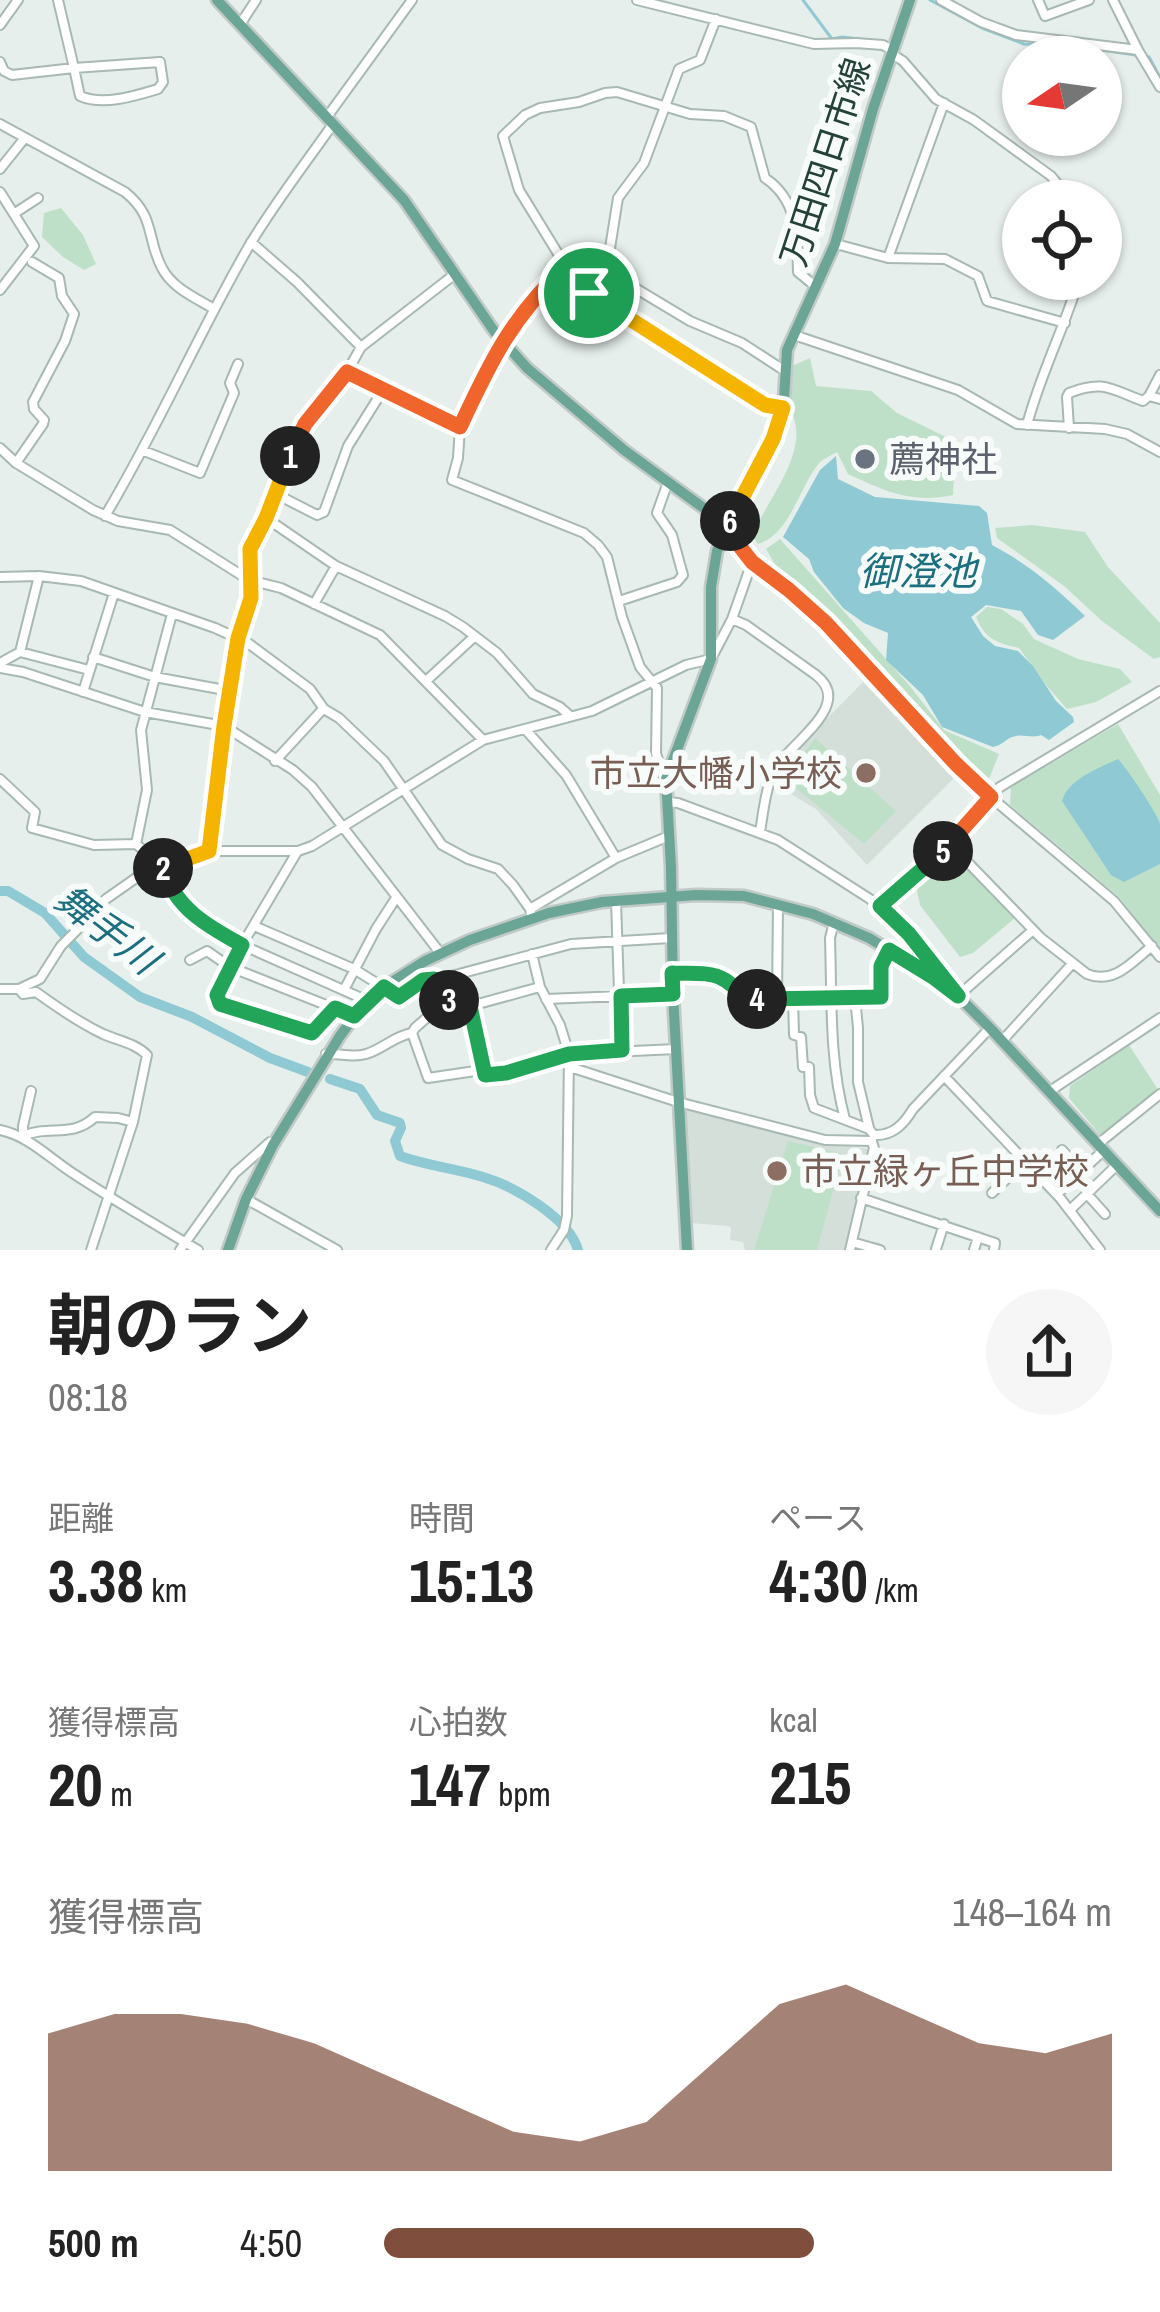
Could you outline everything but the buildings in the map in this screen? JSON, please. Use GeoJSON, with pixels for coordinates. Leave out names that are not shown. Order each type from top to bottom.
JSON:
{"type":"FeatureCollection","features":[{"type":"Feature","properties":{"kind":"main road"},"geometry":{"type":"LineString","coordinates":[[217,0],[404,200],[502,341],[543,383],[727,530]]}},
{"type":"Feature","properties":{"kind":"main road","name":"万田四日市線"},"geometry":{"type":"LineString","coordinates":[[687,1250],[665,785],[711,659],[712,572],[717,551],[773,439],[783,408],[792,335],[835,244],[910,0]]}},
{"type":"Feature","properties":{"kind":"main road"},"geometry":{"type":"LineString","coordinates":[[228,1250],[273,1145],[354,1016],[384,987],[441,954],[531,913],[672,897],[729,895],[778,903],[833,922],[933,977],[990,1028],[1160,1211]]}},
{"type":"Feature","properties":{"kind":"street"},"geometry":{"type":"LineString","coordinates":[[0,25],[18,0]]}},
{"type":"Feature","properties":{"kind":"street"},"geometry":{"type":"LineString","coordinates":[[0,62],[12,75],[74,68],[160,62],[163,82],[158,89],[135,95],[80,97],[74,68],[58,0]]}},
{"type":"Feature","properties":{"kind":"street"},"geometry":{"type":"LineString","coordinates":[[241,23],[256,0]]}},
{"type":"Feature","properties":{"kind":"street"},"geometry":{"type":"LineString","coordinates":[[105,515],[144,451],[251,242],[412,0]]}},
{"type":"Feature","properties":{"kind":"street"},"geometry":{"type":"LineString","coordinates":[[637,0],[814,44],[883,45],[936,99],[1054,180]]}},
{"type":"Feature","properties":{"kind":"street"},"geometry":{"type":"LineString","coordinates":[[941,0],[1016,35],[1138,50]]}},
{"type":"Feature","properties":{"kind":"street"},"geometry":{"type":"LineString","coordinates":[[1038,0],[1045,16],[1089,0]]}},
{"type":"Feature","properties":{"kind":"street"},"geometry":{"type":"LineString","coordinates":[[1113,0],[1160,86]]}},
{"type":"Feature","properties":{"kind":"street"},"geometry":{"type":"LineString","coordinates":[[665,785],[656,753],[657,688],[640,667],[607,557],[598,544],[584,533],[452,481],[460,427],[502,341],[521,311],[569,263],[610,248],[618,198],[644,163],[679,68],[700,60],[716,20]]}},
{"type":"Feature","properties":{"kind":"street"},"geometry":{"type":"LineString","coordinates":[[783,408],[765,405],[576,283],[569,263],[519,190],[506,134],[540,108],[617,92],[690,114],[724,116],[751,127],[765,178],[792,206],[798,272],[816,286]]}},
{"type":"Feature","properties":{"kind":"street"},"geometry":{"type":"LineString","coordinates":[[888,258],[944,103]]}},
{"type":"Feature","properties":{"kind":"street"},"geometry":{"type":"LineString","coordinates":[[0,124],[137,201],[150,226],[161,267],[181,289],[214,309]]}},
{"type":"Feature","properties":{"kind":"street"},"geometry":{"type":"LineString","coordinates":[[0,169],[24,140]]}},
{"type":"Feature","properties":{"kind":"street"},"geometry":{"type":"LineString","coordinates":[[0,192],[34,246],[0,290]]}},
{"type":"Feature","properties":{"kind":"street"},"geometry":{"type":"LineString","coordinates":[[15,213],[38,197]]}},
{"type":"Feature","properties":{"kind":"street"},"geometry":{"type":"LineString","coordinates":[[251,242],[361,347]]}},
{"type":"Feature","properties":{"kind":"street"},"geometry":{"type":"LineString","coordinates":[[835,244],[888,258],[945,259],[978,276],[987,301],[1066,323]]}},
{"type":"Feature","properties":{"kind":"street"},"geometry":{"type":"LineString","coordinates":[[16,463],[43,424],[34,402],[74,314],[62,296],[58,278],[32,262]]}},
{"type":"Feature","properties":{"kind":"street"},"geometry":{"type":"LineString","coordinates":[[569,263],[626,282],[690,321],[742,343],[784,371]]}},
{"type":"Feature","properties":{"kind":"street"},"geometry":{"type":"LineString","coordinates":[[209,851],[238,638],[251,598],[250,549],[305,424],[361,347],[455,274]]}},
{"type":"Feature","properties":{"kind":"street"},"geometry":{"type":"LineString","coordinates":[[1027,425],[1040,378],[1073,300]]}},
{"type":"Feature","properties":{"kind":"street"},"geometry":{"type":"LineString","coordinates":[[792,335],[958,390],[1008,420],[1105,429],[1160,452]]}},
{"type":"Feature","properties":{"kind":"street"},"geometry":{"type":"LineString","coordinates":[[144,451],[200,472],[234,393],[230,383],[238,364]]}},
{"type":"Feature","properties":{"kind":"street"},"geometry":{"type":"LineString","coordinates":[[347,372],[460,427]]}},
{"type":"Feature","properties":{"kind":"street"},"geometry":{"type":"LineString","coordinates":[[1069,428],[1067,397],[1072,391],[1106,386],[1143,400],[1160,375]]}},
{"type":"Feature","properties":{"kind":"street"},"geometry":{"type":"LineString","coordinates":[[275,494],[317,515],[324,512],[349,446],[383,390]]}},
{"type":"Feature","properties":{"kind":"street"},"geometry":{"type":"LineString","coordinates":[[1149,396],[1160,399]]}},
{"type":"Feature","properties":{"kind":"street"},"geometry":{"type":"LineString","coordinates":[[0,448],[77,502],[105,515],[170,530],[249,580],[281,588],[380,635],[484,740]]}},
{"type":"Feature","properties":{"kind":"street"},"geometry":{"type":"LineString","coordinates":[[619,602],[677,582],[683,575],[672,535],[656,513],[668,482]]}},
{"type":"Feature","properties":{"kind":"street"},"geometry":{"type":"LineString","coordinates":[[266,518],[336,566],[445,616],[497,652],[533,694],[572,717]]}},
{"type":"Feature","properties":{"kind":"street"},"geometry":{"type":"LineString","coordinates":[[727,530],[752,562],[826,623],[956,764],[1114,901],[1160,957]]}},
{"type":"Feature","properties":{"kind":"street"},"geometry":{"type":"LineString","coordinates":[[0,989],[19,989],[40,979],[61,946],[106,899],[136,878],[209,851],[298,851],[324,840],[484,740],[592,711],[686,665],[711,659],[732,619],[752,562]]}},
{"type":"Feature","properties":{"kind":"street"},"geometry":{"type":"LineString","coordinates":[[314,604],[336,566]]}},
{"type":"Feature","properties":{"kind":"street"},"geometry":{"type":"LineString","coordinates":[[0,665],[20,652],[39,576]]}},
{"type":"Feature","properties":{"kind":"street"},"geometry":{"type":"LineString","coordinates":[[0,577],[81,581],[238,638],[310,689],[324,709],[378,755],[442,845],[498,868],[531,913],[616,858],[668,836]]}},
{"type":"Feature","properties":{"kind":"street"},"geometry":{"type":"LineString","coordinates":[[83,692],[114,592]]}},
{"type":"Feature","properties":{"kind":"street"},"geometry":{"type":"LineString","coordinates":[[136,844],[146,790],[141,730],[172,614]]}},
{"type":"Feature","properties":{"kind":"street"},"geometry":{"type":"LineString","coordinates":[[732,619],[816,675],[829,691],[829,702],[772,772],[760,832]]}},
{"type":"Feature","properties":{"kind":"street"},"geometry":{"type":"LineString","coordinates":[[426,681],[475,636]]}},
{"type":"Feature","properties":{"kind":"street"},"geometry":{"type":"LineString","coordinates":[[20,652],[89,670]]}},
{"type":"Feature","properties":{"kind":"street"},"geometry":{"type":"LineString","coordinates":[[94,657],[155,677],[230,691]]}},
{"type":"Feature","properties":{"kind":"street"},"geometry":{"type":"LineString","coordinates":[[0,665],[146,712],[224,726],[302,777],[441,954]]}},
{"type":"Feature","properties":{"kind":"street"},"geometry":{"type":"LineString","coordinates":[[880,906],[950,844],[1000,788],[1160,691]]}},
{"type":"Feature","properties":{"kind":"street"},"geometry":{"type":"LineString","coordinates":[[275,760],[324,709]]}},
{"type":"Feature","properties":{"kind":"street"},"geometry":{"type":"LineString","coordinates":[[525,729],[566,775],[616,858]]}},
{"type":"Feature","properties":{"kind":"street"},"geometry":{"type":"LineString","coordinates":[[0,778],[35,812],[32,827],[94,844],[136,844],[163,868],[176,898],[204,922],[242,945],[368,1001]]}},
{"type":"Feature","properties":{"kind":"street"},"geometry":{"type":"LineString","coordinates":[[667,802],[760,832],[802,853],[880,906],[958,996],[1033,930]]}},
{"type":"Feature","properties":{"kind":"street"},"geometry":{"type":"LineString","coordinates":[[950,844],[1033,930],[1094,978],[1124,969],[1152,946]]}},
{"type":"Feature","properties":{"kind":"street"},"geometry":{"type":"LineString","coordinates":[[298,851],[217,995],[220,1004],[312,1033],[335,1008]]}},
{"type":"Feature","properties":{"kind":"street"},"geometry":{"type":"LineString","coordinates":[[344,990],[396,898]]}},
{"type":"Feature","properties":{"kind":"street"},"geometry":{"type":"LineString","coordinates":[[616,901],[622,1050]]}},
{"type":"Feature","properties":{"kind":"street"},"geometry":{"type":"LineString","coordinates":[[777,999],[778,903]]}},
{"type":"Feature","properties":{"kind":"street"},"geometry":{"type":"LineString","coordinates":[[833,922],[837,1087],[845,1119]]}},
{"type":"Feature","properties":{"kind":"street"},"geometry":{"type":"LineString","coordinates":[[254,926],[354,969],[399,997],[423,980],[571,944],[671,938]]}},
{"type":"Feature","properties":{"kind":"street"},"geometry":{"type":"LineString","coordinates":[[672,973],[716,975],[746,998],[881,997],[881,966],[889,950]]}},
{"type":"Feature","properties":{"kind":"street"},"geometry":{"type":"LineString","coordinates":[[190,960],[207,951],[230,968],[354,1016]]}},
{"type":"Feature","properties":{"kind":"street"},"geometry":{"type":"LineString","coordinates":[[532,954],[540,987],[560,1025],[570,1067],[567,1216],[551,1250]]}},
{"type":"Feature","properties":{"kind":"street"},"geometry":{"type":"LineString","coordinates":[[1002,1041],[1072,964]]}},
{"type":"Feature","properties":{"kind":"street"},"geometry":{"type":"LineString","coordinates":[[434,979],[455,1010],[540,987]]}},
{"type":"Feature","properties":{"kind":"street"},"geometry":{"type":"LineString","coordinates":[[19,989],[23,994],[36,992],[106,1036],[145,1052],[147,1059],[133,1123],[91,1250]]}},
{"type":"Feature","properties":{"kind":"street"},"geometry":{"type":"LineString","coordinates":[[546,999],[673,994]]}},
{"type":"Feature","properties":{"kind":"street"},"geometry":{"type":"LineString","coordinates":[[855,997],[858,1082],[874,1148],[851,1246],[880,1250]]}},
{"type":"Feature","properties":{"kind":"street"},"geometry":{"type":"LineString","coordinates":[[794,998],[794,1035],[801,1037],[814,1108],[872,1135]]}},
{"type":"Feature","properties":{"kind":"street"},"geometry":{"type":"LineString","coordinates":[[183,1246],[235,1173],[271,1141],[322,1057],[367,1054],[394,1037],[412,1033],[448,999]]}},
{"type":"Feature","properties":{"kind":"street"},"geometry":{"type":"LineString","coordinates":[[470,1006],[485,1075],[569,1054],[676,1048]]}},
{"type":"Feature","properties":{"kind":"street"},"geometry":{"type":"LineString","coordinates":[[1050,1091],[1160,1018]]}},
{"type":"Feature","properties":{"kind":"street"},"geometry":{"type":"LineString","coordinates":[[570,1067],[678,1102],[825,1140],[884,1136],[905,1122],[990,1028]]}},
{"type":"Feature","properties":{"kind":"street"},"geometry":{"type":"LineString","coordinates":[[412,1033],[428,1078],[482,1070]]}},
{"type":"Feature","properties":{"kind":"street"},"geometry":{"type":"LineString","coordinates":[[944,1076],[1057,1194],[1100,1250]]}},
{"type":"Feature","properties":{"kind":"street"},"geometry":{"type":"LineString","coordinates":[[23,1136],[31,1091]]}},
{"type":"Feature","properties":{"kind":"street"},"geometry":{"type":"LineString","coordinates":[[1057,1194],[1160,1094]]}},
{"type":"Feature","properties":{"kind":"street"},"geometry":{"type":"LineString","coordinates":[[23,1136],[81,1129],[95,1117],[133,1123]]}},
{"type":"Feature","properties":{"kind":"street"},"geometry":{"type":"LineString","coordinates":[[0,1130],[23,1136],[183,1246],[199,1250]]}},
{"type":"Feature","properties":{"kind":"street"},"geometry":{"type":"LineString","coordinates":[[1062,1150],[1082,1171]]}},
{"type":"Feature","properties":{"kind":"street"},"geometry":{"type":"LineString","coordinates":[[992,1193],[1025,1161]]}},
{"type":"Feature","properties":{"kind":"street"},"geometry":{"type":"LineString","coordinates":[[1070,1210],[1117,1165]]}},
{"type":"Feature","properties":{"kind":"street"},"geometry":{"type":"LineString","coordinates":[[1087,1194],[1105,1214]]}},
{"type":"Feature","properties":{"kind":"street"},"geometry":{"type":"LineString","coordinates":[[861,1198],[978,1237],[995,1244],[994,1250]]}},
{"type":"Feature","properties":{"kind":"street"},"geometry":{"type":"LineString","coordinates":[[246,1199],[337,1250]]}},
{"type":"Feature","properties":{"kind":"street"},"geometry":{"type":"LineString","coordinates":[[936,1249],[944,1224]]}},
{"type":"Feature","properties":{"kind":"street"},"geometry":{"type":"LineString","coordinates":[[974,1250],[978,1237]]}},
{"type":"Feature","properties":{"kind":"shaded area","name":"市立大幡小学校"},"geometry":{"type":"Polygon","coordinates":[[[863,682],[955,777],[867,865],[816,809],[774,784],[788,758],[863,682]]]}},
{"type":"Feature","properties":{"kind":"shaded area","name":"市立緑ヶ丘中学校"},"geometry":{"type":"Polygon","coordinates":[[[684,1109],[819,1142],[870,1149],[847,1250],[745,1250],[743,1242],[730,1240],[728,1226],[691,1223],[684,1109]]]}},
{"type":"Feature","properties":{"kind":"green space"},"geometry":{"type":"Polygon","coordinates":[[[61,208],[83,235],[96,264],[84,270],[42,237],[44,213],[61,208]]]}},
{"type":"Feature","properties":{"kind":"green space"},"geometry":{"type":"Polygon","coordinates":[[[810,358],[816,386],[871,391],[897,413],[956,442],[953,495],[924,498],[886,490],[848,474],[837,452],[820,462],[779,530],[758,544],[752,536],[783,478],[796,441],[789,400],[792,366],[810,358]]]}},
{"type":"Feature","properties":{"kind":"green space"},"geometry":{"type":"Polygon","coordinates":[[[1032,525],[1085,532],[1108,567],[1160,623],[1160,657],[1154,659],[997,538],[995,528],[1032,525]]]}},
{"type":"Feature","properties":{"kind":"green space"},"geometry":{"type":"Polygon","coordinates":[[[780,539],[944,730],[999,754],[989,779],[978,776],[914,704],[783,578],[766,549],[780,539]]]}},
{"type":"Feature","properties":{"kind":"green space"},"geometry":{"type":"Polygon","coordinates":[[[987,607],[1001,609],[1023,624],[1034,639],[1078,659],[1120,669],[1132,682],[1096,702],[1067,709],[1019,648],[998,642],[983,630],[976,617],[987,607]]]}},
{"type":"Feature","properties":{"kind":"green space"},"geometry":{"type":"Polygon","coordinates":[[[1118,724],[1160,795],[1160,949],[1119,897],[1010,805],[1011,787],[1118,724]]]}},
{"type":"Feature","properties":{"kind":"green space"},"geometry":{"type":"Polygon","coordinates":[[[815,738],[896,811],[864,844],[785,779],[815,738]]]}},
{"type":"Feature","properties":{"kind":"green space"},"geometry":{"type":"Polygon","coordinates":[[[947,852],[1015,918],[973,953],[960,957],[920,905],[916,886],[947,852]]]}},
{"type":"Feature","properties":{"kind":"green space"},"geometry":{"type":"Polygon","coordinates":[[[1129,1045],[1156,1093],[1101,1136],[1069,1098],[1070,1086],[1129,1045]]]}},
{"type":"Feature","properties":{"kind":"green space"},"geometry":{"type":"Polygon","coordinates":[[[788,1141],[843,1154],[817,1250],[754,1250],[788,1141]]]}},
{"type":"Feature","properties":{"kind":"water","name":"御澄池"},"geometry":{"type":"Polygon","coordinates":[[[836,456],[838,479],[875,497],[979,506],[987,513],[992,545],[1041,577],[1085,616],[1053,640],[1038,635],[1021,611],[986,605],[971,617],[995,646],[1018,651],[1033,666],[1074,722],[1049,740],[1041,735],[1016,736],[993,747],[942,727],[923,695],[886,660],[888,633],[843,608],[809,559],[783,537],[820,470],[836,456]]]}},
{"type":"Feature","properties":{"kind":"water"},"geometry":{"type":"Polygon","coordinates":[[[1118,759],[1160,824],[1160,864],[1124,882],[1111,875],[1062,801],[1077,780],[1118,759]]]}},
{"type":"Feature","properties":{"kind":"waterway"},"geometry":{"type":"LineString","coordinates":[[803,0],[832,39],[877,41]]}},
{"type":"Feature","properties":{"kind":"waterway"},"geometry":{"type":"LineString","coordinates":[[930,0],[1024,44],[1149,57],[1160,77]]}},
{"type":"Feature","properties":{"kind":"waterway","name":"舞手川"},"geometry":{"type":"LineString","coordinates":[[0,891],[45,913],[84,957],[140,997],[308,1072]]}},
{"type":"Feature","properties":{"kind":"waterway","name":"舞手川"},"geometry":{"type":"LineString","coordinates":[[330,1079],[360,1089],[377,1115],[400,1123],[395,1141],[400,1156],[510,1188],[552,1215],[578,1250]]}},
{"type":"Feature","properties":{"kind":"place","name":"薦神社"},"geometry":{"type":"Point","coordinates":[865,459]}},
{"type":"Feature","properties":{"kind":"place","name":"市立大幡小学校"},"geometry":{"type":"Point","coordinates":[866,773]}},
{"type":"Feature","properties":{"kind":"place","name":"市立緑ヶ丘中学校"},"geometry":{"type":"Point","coordinates":[777,1171]}},
{"type":"Feature","properties":{"kind":"route"},"geometry":{"type":"LineString","coordinates":[[566,266],[589,293],[734,387],[765,405],[783,408],[773,439],[727,530],[752,562],[826,623],[991,797],[934,860],[880,906],[958,996],[889,950],[881,966],[881,997],[754,1000],[716,975],[672,973],[673,994],[621,996],[622,1050],[569,1054],[485,1075],[470,1006],[455,1010],[434,979],[423,980],[399,997],[384,987],[354,1016],[335,1008],[312,1033],[220,1004],[217,995],[242,945],[176,898],[163,868],[209,851],[238,638],[251,598],[250,549],[305,424],[347,372],[460,427],[502,341],[537,294],[566,266]]}}]}
